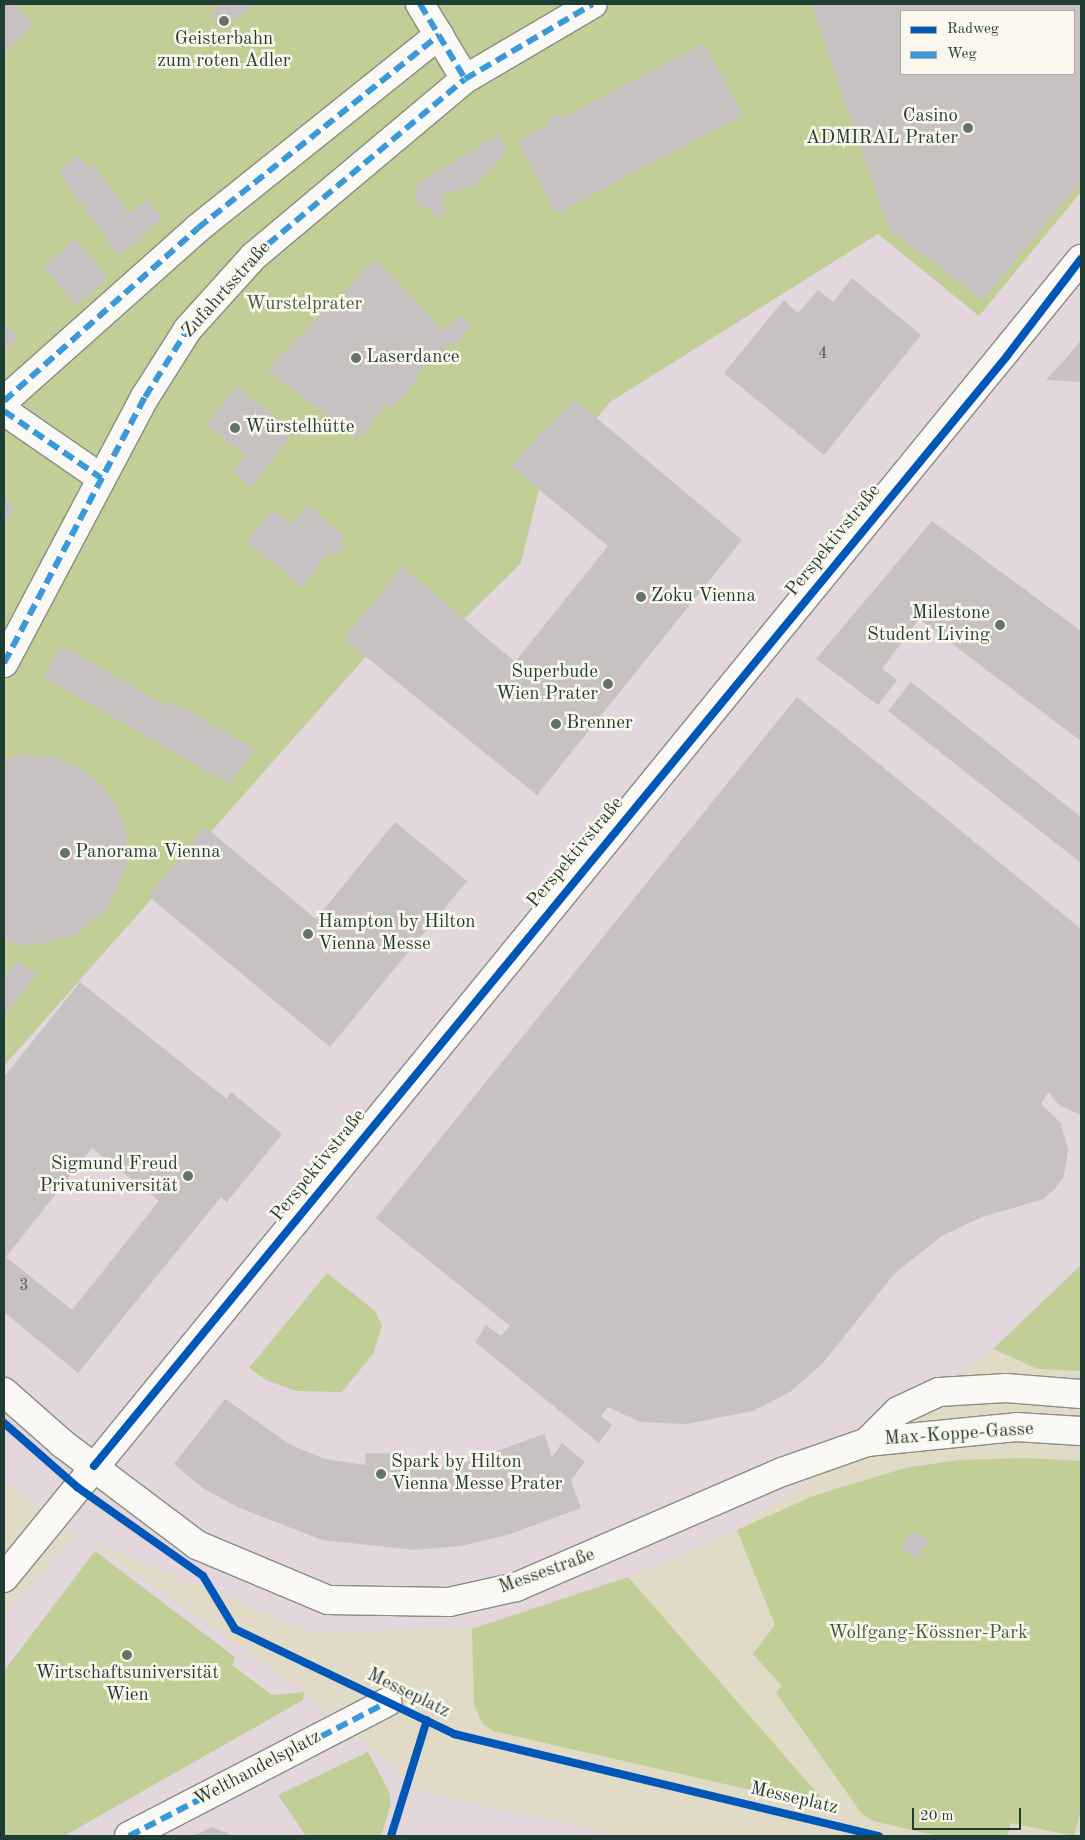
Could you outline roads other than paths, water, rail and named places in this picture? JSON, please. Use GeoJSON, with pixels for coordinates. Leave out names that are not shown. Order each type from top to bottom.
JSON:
{"type":"FeatureCollection","features":[{"type":"Feature","properties":{"kind":"street"},"geometry":{"type":"LineString","coordinates":[[420,4],[466,79]]}},
{"type":"Feature","properties":{"kind":"street","name":"Zufahrtsstraße"},"geometry":{"type":"LineString","coordinates":[[4,663],[101,478],[188,329],[254,256],[466,79],[593,4]]}},
{"type":"Feature","properties":{"kind":"street"},"geometry":{"type":"LineString","coordinates":[[4,401],[198,228],[439,35]]}},
{"type":"Feature","properties":{"kind":"street","name":"Perspektivstraße"},"geometry":{"type":"LineString","coordinates":[[94,1466],[1007,356],[1081,259]]}},
{"type":"Feature","properties":{"kind":"street"},"geometry":{"type":"LineString","coordinates":[[4,411],[101,478]]}},
{"type":"Feature","properties":{"kind":"street","name":"Max-Koppe-Gasse"},"geometry":{"type":"LineString","coordinates":[[939,1392],[1006,1388],[1081,1394]]}},
{"type":"Feature","properties":{"kind":"street","name":"Messestraße"},"geometry":{"type":"LineString","coordinates":[[4,1392],[94,1466],[197,1545],[328,1600],[448,1602],[516,1588],[782,1472],[867,1442],[898,1411],[939,1392]]}},
{"type":"Feature","properties":{"kind":"street","name":"Max-Koppe-Gasse"},"geometry":{"type":"LineString","coordinates":[[867,1442],[1016,1427],[1081,1431]]}},
{"type":"Feature","properties":{"kind":"street"},"geometry":{"type":"LineString","coordinates":[[4,1578],[94,1466]]}},
{"type":"Feature","properties":{"kind":"street","name":"Welthandelsplatz"},"geometry":{"type":"LineString","coordinates":[[129,1836],[387,1702]]}},
{"type":"Feature","properties":{"kind":"place","name":"Geisterbahn zum roten Adler"},"geometry":{"type":"Point","coordinates":[224,21]}},
{"type":"Feature","properties":{"kind":"place","name":"Casino ADMIRAL Prater"},"geometry":{"type":"Point","coordinates":[968,128]}},
{"type":"Feature","properties":{"kind":"place","name":"Laserdance"},"geometry":{"type":"Point","coordinates":[356,358]}},
{"type":"Feature","properties":{"kind":"place","name":"Würstelhütte"},"geometry":{"type":"Point","coordinates":[235,428]}},
{"type":"Feature","properties":{"kind":"place","name":"Zoku Vienna"},"geometry":{"type":"Point","coordinates":[641,597]}},
{"type":"Feature","properties":{"kind":"place","name":"Milestone Student Living"},"geometry":{"type":"Point","coordinates":[1000,625]}},
{"type":"Feature","properties":{"kind":"place","name":"Superbude Wien Prater"},"geometry":{"type":"Point","coordinates":[608,684]}},
{"type":"Feature","properties":{"kind":"place","name":"Brenner"},"geometry":{"type":"Point","coordinates":[556,724]}},
{"type":"Feature","properties":{"kind":"place","name":"Panorama Vienna"},"geometry":{"type":"Point","coordinates":[65,853]}},
{"type":"Feature","properties":{"kind":"place","name":"Hampton by Hilton Vienna Messe"},"geometry":{"type":"Point","coordinates":[308,934]}},
{"type":"Feature","properties":{"kind":"place","name":"Sigmund Freud Privatuniversität"},"geometry":{"type":"Point","coordinates":[188,1176]}},
{"type":"Feature","properties":{"kind":"place","name":"Spark by Hilton Vienna Messe Prater"},"geometry":{"type":"Point","coordinates":[381,1474]}},
{"type":"Feature","properties":{"kind":"place","name":"Wirtschaftsuniversität Wien"},"geometry":{"type":"Point","coordinates":[127,1655]}},
{"type":"Feature","properties":{"kind":"park label","name":"Wurstelprater"},"geometry":{"type":"Point","coordinates":[304,305]}},
{"type":"Feature","properties":{"kind":"park label","name":"Wolfgang-Kössner-Park"},"geometry":{"type":"Point","coordinates":[928,1634]}}]}
